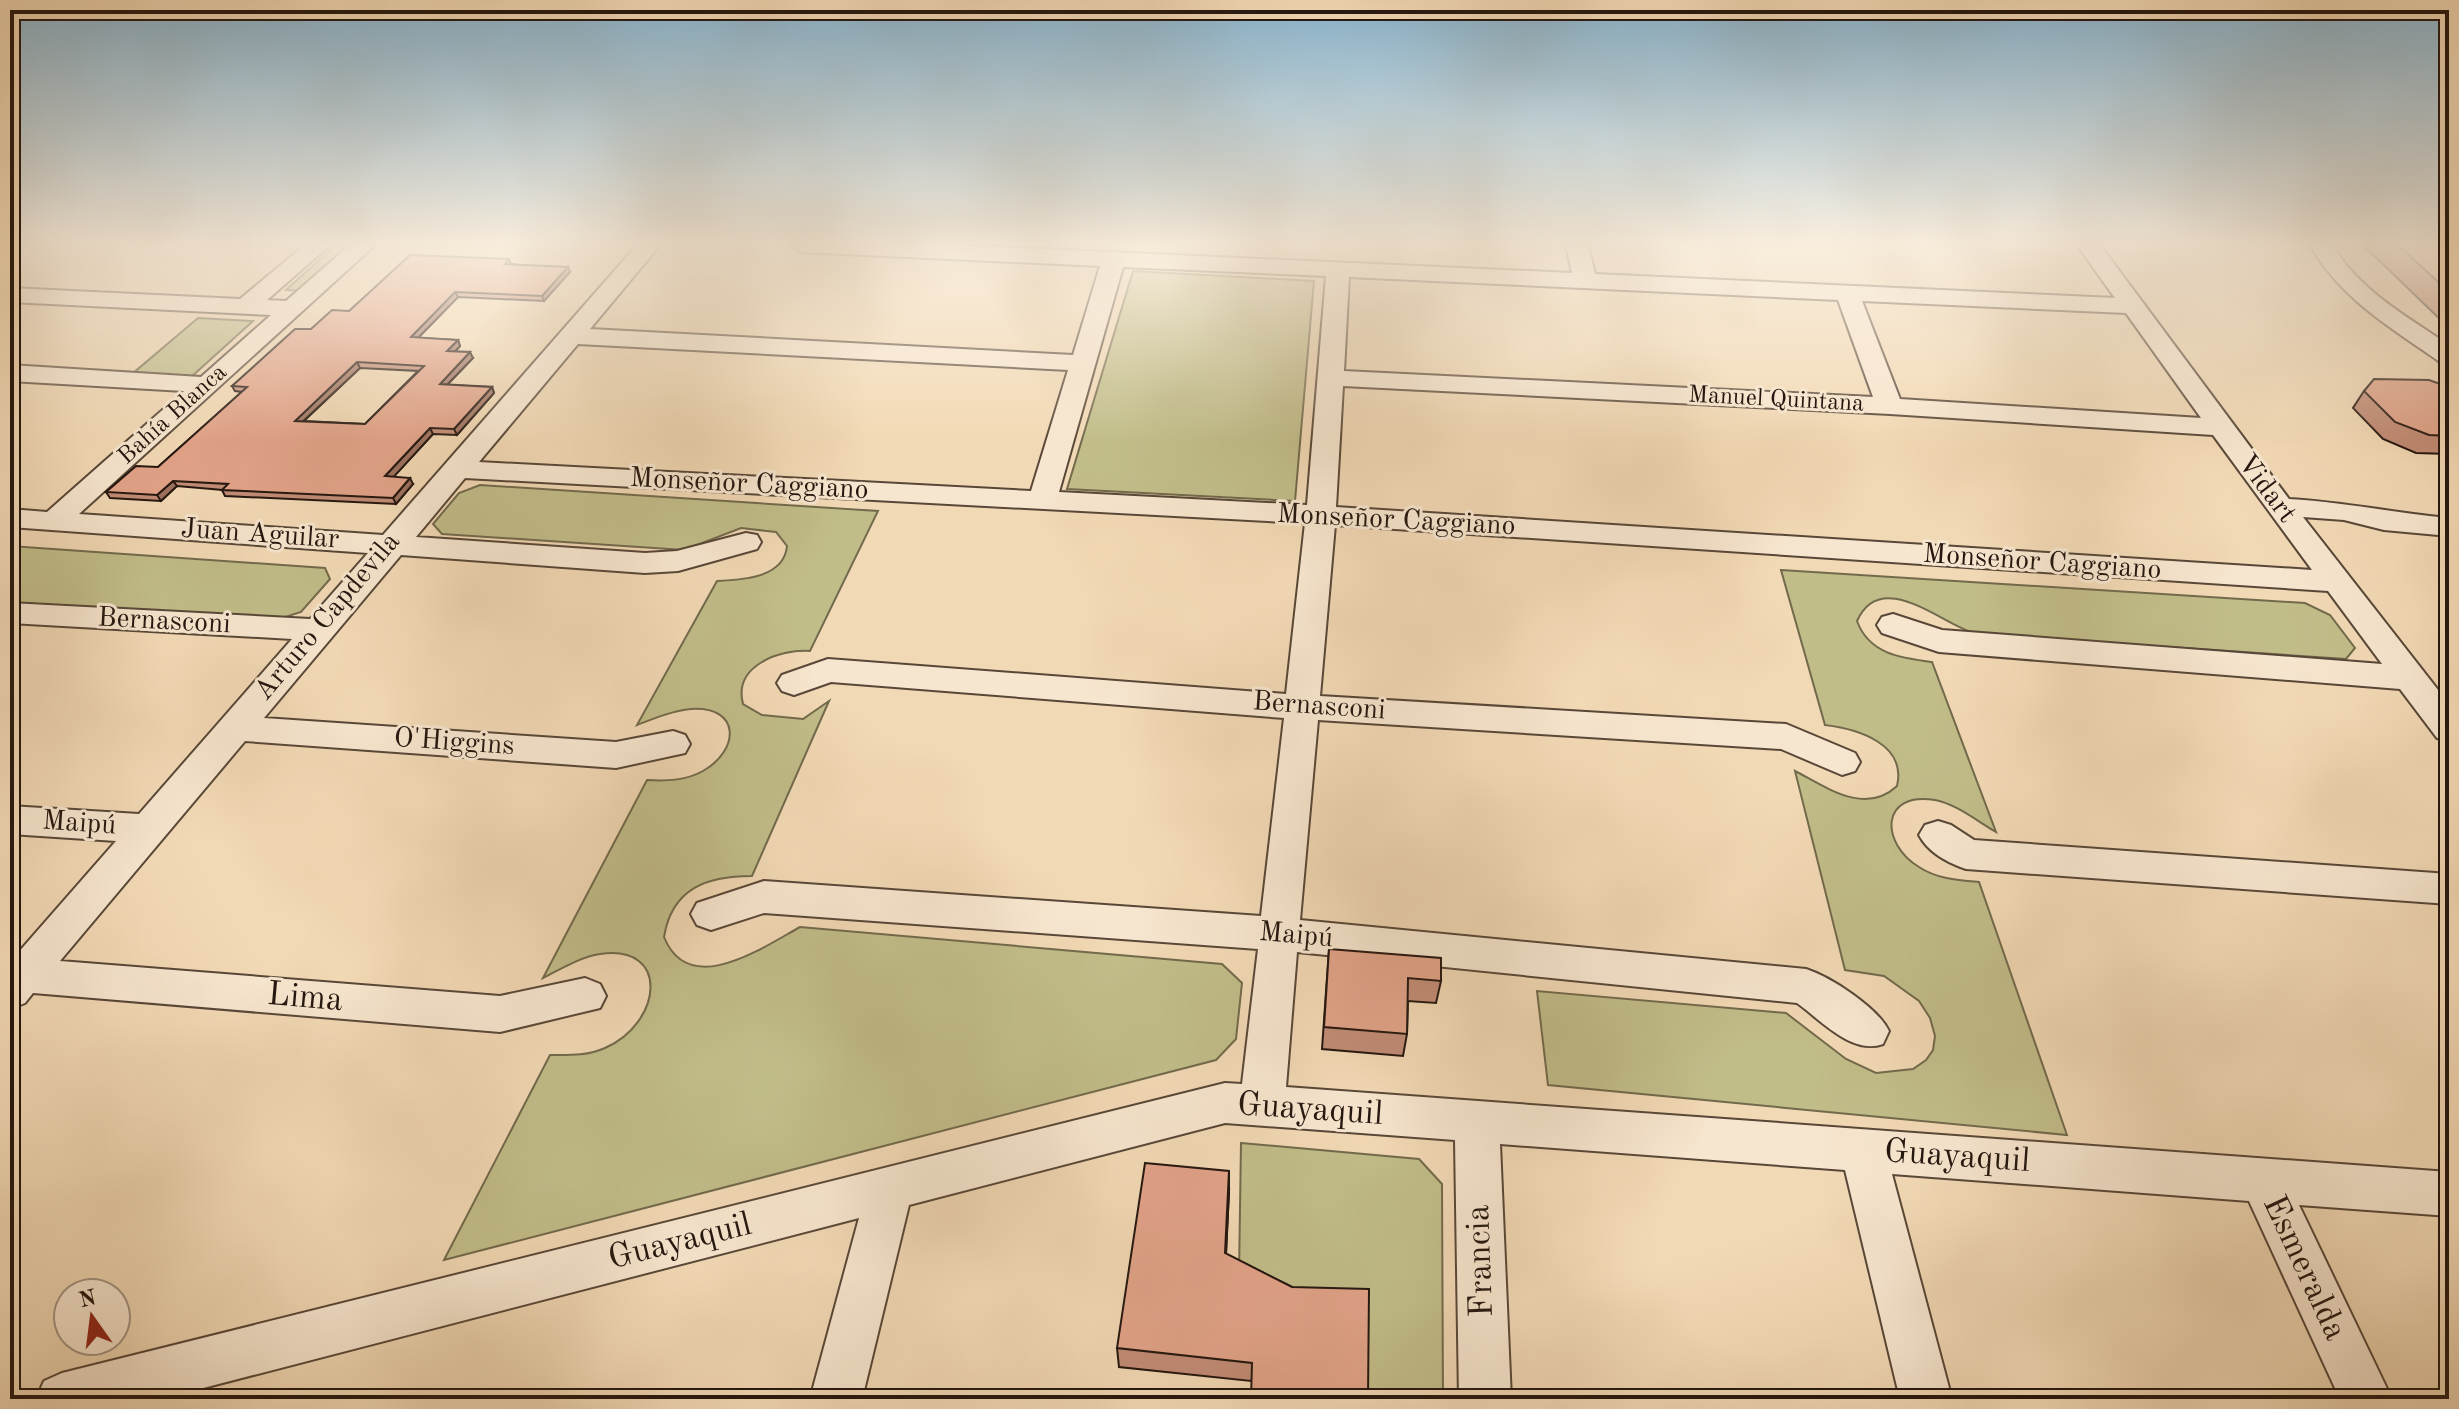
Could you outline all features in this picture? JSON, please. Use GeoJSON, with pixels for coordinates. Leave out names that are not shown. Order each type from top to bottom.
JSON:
{"type":"FeatureCollection","features":[{"type":"Feature","properties":{"kind":"street","name":"Bahía Blanca"},"geometry":{"type":"LineString","coordinates":[[54,521],[291,311]]}},
{"type":"Feature","properties":{"kind":"street","name":"Arturo Capdevila"},"geometry":{"type":"LineString","coordinates":[[17,983],[454,469],[593,311]]}},
{"type":"Feature","properties":{"kind":"street"},"geometry":{"type":"LineString","coordinates":[[1042,501],[1099,311]]}},
{"type":"Feature","properties":{"kind":"street"},"geometry":{"type":"LineString","coordinates":[[1262,1106],[1321,515],[1335,311]]}},
{"type":"Feature","properties":{"kind":"street"},"geometry":{"type":"LineString","coordinates":[[1854,311],[1890,406]]}},
{"type":"Feature","properties":{"kind":"street","name":"Vidart"},"geometry":{"type":"LineString","coordinates":[[2134,311],[2449,729]]}},
{"type":"Feature","properties":{"kind":"street"},"geometry":{"type":"LineString","coordinates":[[2381,311],[2449,357]]}},
{"type":"Feature","properties":{"kind":"street"},"geometry":{"type":"LineString","coordinates":[[572,336],[1083,363]]}},
{"type":"Feature","properties":{"kind":"street"},"geometry":{"type":"LineString","coordinates":[[10,373],[207,385]]}},
{"type":"Feature","properties":{"kind":"street","name":"Manuel Quintana"},"geometry":{"type":"LineString","coordinates":[[1331,378],[1890,406],[2221,427]]}},
{"type":"Feature","properties":{"kind":"street","name":"Monseñor Caggiano"},"geometry":{"type":"LineString","coordinates":[[454,469],[1321,515],[2337,582]]}},
{"type":"Feature","properties":{"kind":"street"},"geometry":{"type":"LineString","coordinates":[[2280,507],[2357,508],[2384,521],[2449,527]]}},
{"type":"Feature","properties":{"kind":"street","name":"Juan Aguilar"},"geometry":{"type":"LineString","coordinates":[[10,518],[645,563],[678,561],[746,542]]}},
{"type":"Feature","properties":{"kind":"street","name":"Bernasconi"},"geometry":{"type":"LineString","coordinates":[[10,613],[317,630]]}},
{"type":"Feature","properties":{"kind":"street"},"geometry":{"type":"LineString","coordinates":[[1893,625],[1939,641],[2411,678]]}},
{"type":"Feature","properties":{"kind":"street","name":"Bernasconi"},"geometry":{"type":"LineString","coordinates":[[794,683],[828,670],[1303,707],[1786,737],[1842,762]]}},
{"type":"Feature","properties":{"kind":"street","name":"O'Higgins"},"geometry":{"type":"LineString","coordinates":[[234,728],[616,755],[673,744]]}},
{"type":"Feature","properties":{"kind":"street","name":"Maipú"},"geometry":{"type":"LineString","coordinates":[[10,820],[148,829]]}},
{"type":"Feature","properties":{"kind":"street"},"geometry":{"type":"LineString","coordinates":[[1938,835],[1966,854],[2449,889]]}},
{"type":"Feature","properties":{"kind":"street","name":"Maipú"},"geometry":{"type":"LineString","coordinates":[[711,914],[764,897],[1281,934],[1806,986],[1868,1031]]}},
{"type":"Feature","properties":{"kind":"street","name":"Lima"},"geometry":{"type":"LineString","coordinates":[[17,983],[500,1014],[585,996]]}},
{"type":"Feature","properties":{"kind":"street","name":"Guayaquil"},"geometry":{"type":"LineString","coordinates":[[62,1399],[132,1389],[890,1188],[1225,1103],[2449,1194]]}},
{"type":"Feature","properties":{"kind":"street","name":"Francia"},"geometry":{"type":"LineString","coordinates":[[1477,1122],[1485,1399]]}},
{"type":"Feature","properties":{"kind":"street"},"geometry":{"type":"LineString","coordinates":[[1863,1150],[1926,1399]]}},
{"type":"Feature","properties":{"kind":"street","name":"Esmeralda"},"geometry":{"type":"LineString","coordinates":[[2263,1180],[2366,1399]]}},
{"type":"Feature","properties":{"kind":"street"},"geometry":{"type":"LineString","coordinates":[[836,1399],[890,1188]]}},
{"type":"Feature","properties":{"kind":"shaded area"},"geometry":{"type":"Polygon","coordinates":[[[1121,311],[1311,311],[1295,501],[1067,489],[1121,311]]]}},
{"type":"Feature","properties":{"kind":"shaded area"},"geometry":{"type":"Polygon","coordinates":[[[198,318],[253,321],[190,378],[132,374],[198,318]]]}},
{"type":"Feature","properties":{"kind":"shaded area"},"geometry":{"type":"Polygon","coordinates":[[[480,485],[878,511],[810,651],[785,653],[761,662],[745,679],[743,704],[762,715],[803,719],[829,701],[752,876],[706,882],[683,896],[675,907],[664,937],[675,955],[690,965],[708,967],[727,963],[747,956],[800,927],[1222,964],[1242,983],[1236,1039],[1216,1060],[444,1260],[550,1055],[585,1054],[605,1048],[624,1036],[647,1005],[650,988],[648,973],[639,961],[623,954],[593,956],[543,978],[647,780],[689,777],[703,771],[724,752],[730,731],[727,722],[719,714],[707,710],[677,711],[637,725],[717,581],[749,578],[770,571],[784,557],[787,546],[776,532],[741,528],[684,550],[442,534],[433,524],[459,493],[480,485]]]}},
{"type":"Feature","properties":{"kind":"shaded area"},"geometry":{"type":"Polygon","coordinates":[[[10,546],[325,568],[330,579],[301,612],[273,621],[10,602],[10,546]]]}},
{"type":"Feature","properties":{"kind":"shaded area"},"geometry":{"type":"Polygon","coordinates":[[[1781,570],[2305,603],[2330,615],[2355,648],[2346,659],[1994,637],[1966,630],[1898,599],[1882,599],[1868,605],[1857,621],[1869,641],[1887,652],[1932,662],[1996,832],[1951,805],[1917,799],[1904,803],[1895,811],[1892,833],[1906,857],[1926,871],[1979,882],[2067,1135],[1548,1085],[1537,991],[1786,1013],[1846,1059],[1876,1073],[1913,1069],[1926,1060],[1933,1050],[1935,1036],[1930,1018],[1919,1001],[1884,976],[1845,970],[1795,771],[1832,791],[1859,799],[1872,799],[1885,795],[1897,786],[1898,771],[1895,759],[1877,741],[1852,730],[1825,725],[1781,570]]]}},
{"type":"Feature","properties":{"kind":"shaded area"},"geometry":{"type":"Polygon","coordinates":[[[1241,1143],[1419,1159],[1442,1184],[1443,1399],[1365,1399],[1239,1275],[1241,1143]]]}},
{"type":"Feature","properties":{"kind":"building"},"geometry":{"type":"Polygon","coordinates":[[[331,311],[437,311],[411,337],[458,340],[447,351],[470,352],[440,384],[492,387],[454,429],[430,428],[385,476],[410,478],[393,498],[222,490],[228,484],[173,481],[157,495],[106,492],[136,466],[158,467],[247,387],[232,386],[295,329],[311,329],[331,311]],[[357,362],[295,421],[365,424],[424,366],[357,362]]]}},
{"type":"Feature","properties":{"kind":"building"},"geometry":{"type":"Polygon","coordinates":[[[2374,379],[2429,380],[2449,387],[2449,436],[2429,435],[2395,422],[2364,391],[2374,379]]]}},
{"type":"Feature","properties":{"kind":"building"},"geometry":{"type":"Polygon","coordinates":[[[1329,949],[1441,958],[1441,981],[1408,978],[1407,1034],[1324,1027],[1329,949]]]}},
{"type":"Feature","properties":{"kind":"building"},"geometry":{"type":"Polygon","coordinates":[[[1145,1163],[1229,1171],[1225,1253],[1292,1287],[1369,1289],[1368,1399],[1251,1399],[1252,1363],[1117,1348],[1145,1163]]]}}]}
